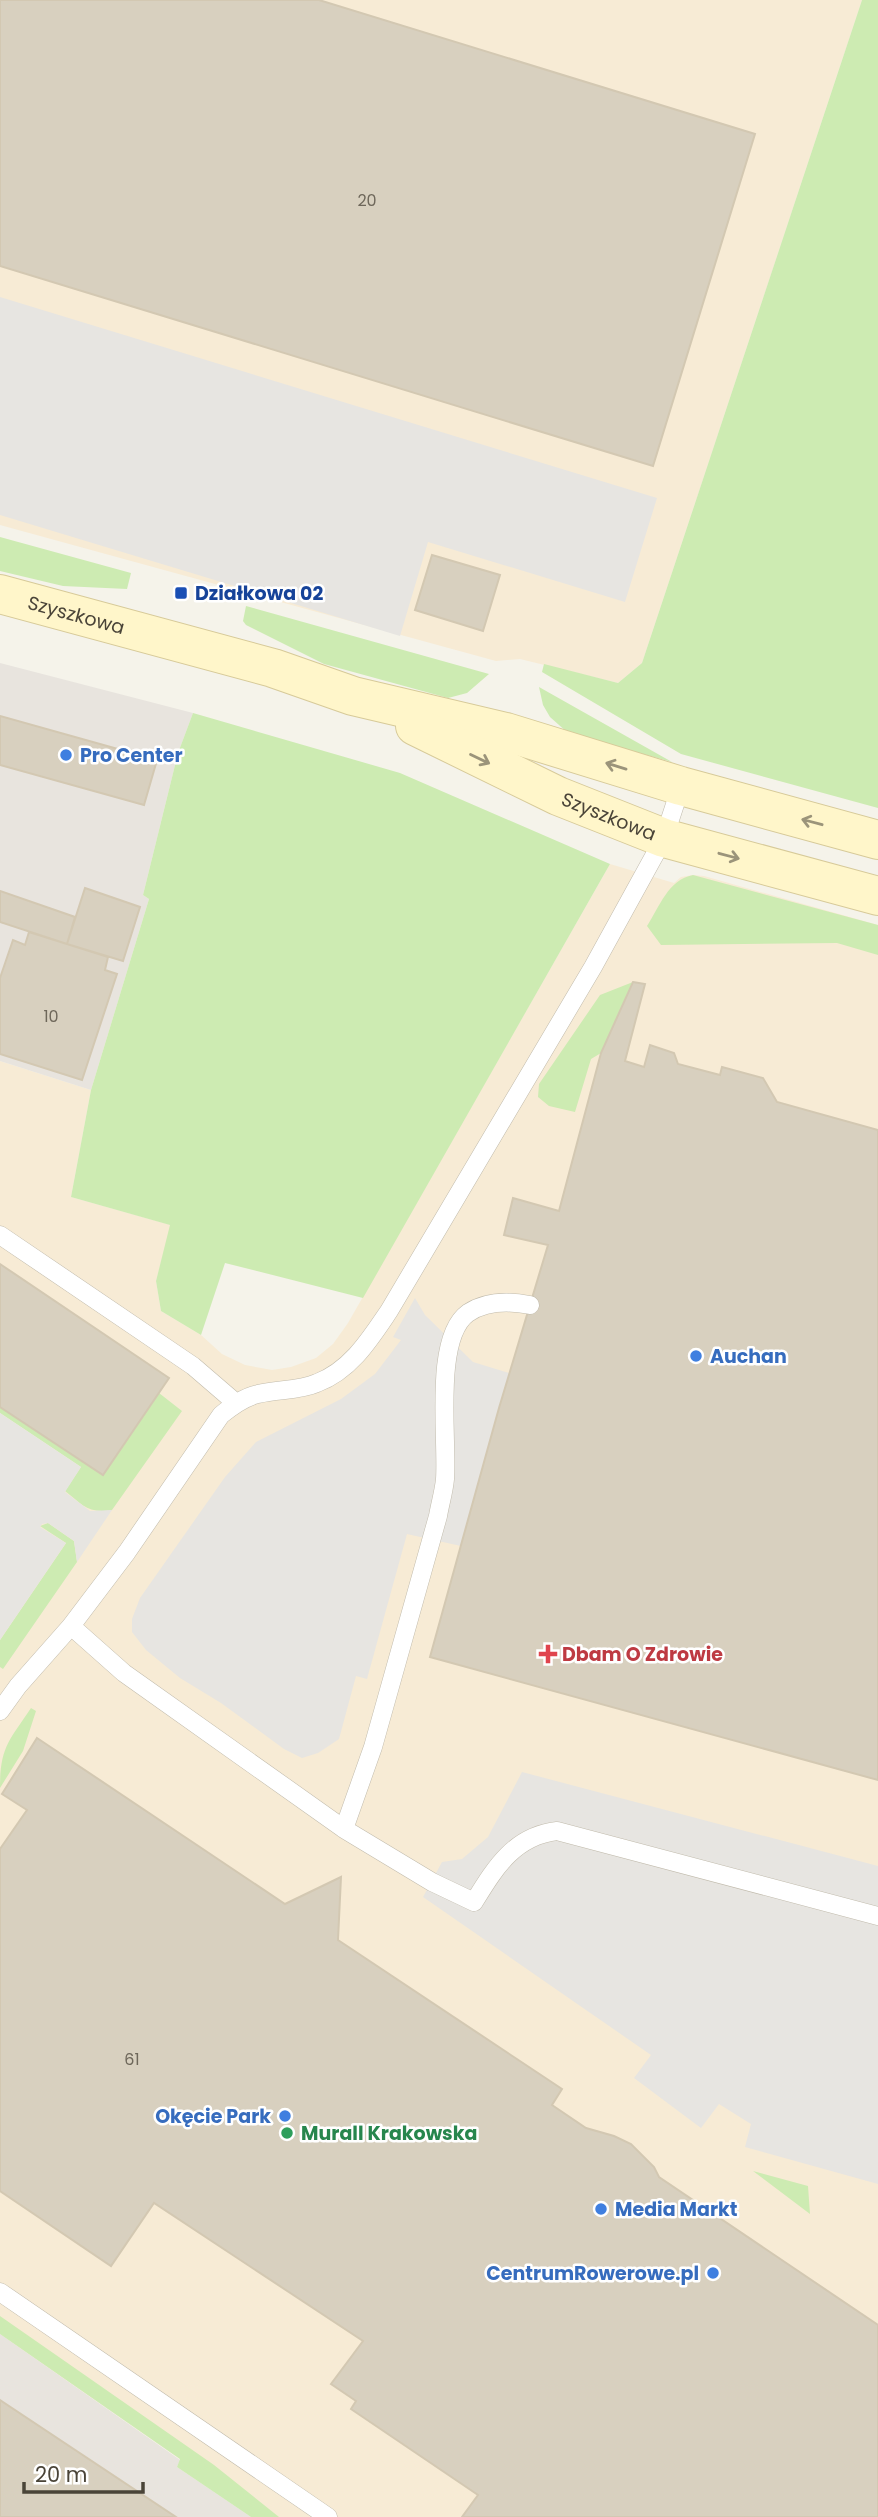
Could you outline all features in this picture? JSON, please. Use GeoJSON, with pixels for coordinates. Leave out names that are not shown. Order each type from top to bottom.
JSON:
{"type":"FeatureCollection","features":[{"type":"Feature","properties":{"kind":"street","name":"Szyszkowa"},"geometry":{"type":"LineString","coordinates":[[0,594],[274,668],[353,696],[506,732],[681,786],[878,840]]}},
{"type":"Feature","properties":{"kind":"street","name":"Szyszkowa"},"geometry":{"type":"LineString","coordinates":[[353,696],[558,796],[664,838],[878,895]]}},
{"type":"Feature","properties":{"kind":"lane"},"geometry":{"type":"LineString","coordinates":[[0,1711],[71,1626],[127,1552],[221,1415],[236,1403],[256,1394],[316,1384],[334,1375],[360,1353],[389,1311],[572,1003],[664,838],[681,786]]}},
{"type":"Feature","properties":{"kind":"lane"},"geometry":{"type":"LineString","coordinates":[[0,1235],[193,1366],[236,1403]]}},
{"type":"Feature","properties":{"kind":"lane"},"geometry":{"type":"LineString","coordinates":[[344,1829],[373,1747],[438,1516],[445,1479],[446,1365],[449,1345],[455,1329],[467,1314],[497,1303],[530,1305]]}},
{"type":"Feature","properties":{"kind":"lane"},"geometry":{"type":"LineString","coordinates":[[71,1626],[124,1673],[344,1829],[432,1882],[474,1902],[487,1881],[522,1842],[541,1833],[557,1831],[878,1916]]}},
{"type":"Feature","properties":{"kind":"lane"},"geometry":{"type":"LineString","coordinates":[[0,2292],[328,2517]]}},
{"type":"Feature","properties":{"kind":"shaded area"},"geometry":{"type":"Polygon","coordinates":[[[0,0],[862,0],[642,663],[618,683],[520,659],[496,661],[0,525],[0,0]]]}},
{"type":"Feature","properties":{"kind":"shaded area"},"geometry":{"type":"Polygon","coordinates":[[[0,297],[657,498],[625,602],[428,542],[400,636],[0,515],[0,297]]]}},
{"type":"Feature","properties":{"kind":"shaded area"},"geometry":{"type":"Polygon","coordinates":[[[0,663],[193,713],[178,753],[143,895],[149,899],[91,1090],[0,1061],[0,663]]]}},
{"type":"Feature","properties":{"kind":"shaded area"},"geometry":{"type":"Polygon","coordinates":[[[610,864],[674,883],[681,877],[704,876],[878,925],[878,2517],[251,2517],[180,2459],[0,2334],[0,1061],[91,1090],[71,1197],[171,1225],[156,1281],[161,1311],[201,1335],[222,1354],[245,1365],[272,1370],[291,1367],[316,1358],[333,1344],[348,1323],[610,864]]]}},
{"type":"Feature","properties":{"kind":"shaded area","name":"Auchan"},"geometry":{"type":"Polygon","coordinates":[[[415,1298],[425,1315],[473,1362],[509,1373],[878,1359],[878,1780],[430,1657],[461,1546],[407,1534],[367,1679],[356,1676],[339,1739],[318,1753],[302,1758],[284,1749],[221,1703],[180,1678],[146,1650],[132,1632],[132,1619],[140,1598],[225,1477],[256,1442],[341,1399],[375,1374],[401,1340],[393,1337],[415,1298]]]}},
{"type":"Feature","properties":{"kind":"shaded area"},"geometry":{"type":"Polygon","coordinates":[[[0,1413],[81,1467],[65,1492],[90,1511],[112,1510],[77,1562],[74,1541],[48,1523],[42,1524],[40,1527],[66,1543],[0,1640],[0,1413]]]}},
{"type":"Feature","properties":{"kind":"shaded area"},"geometry":{"type":"Polygon","coordinates":[[[522,1772],[878,1866],[878,2184],[745,2147],[751,2124],[719,2104],[701,2128],[634,2078],[651,2055],[423,1897],[442,1862],[462,1859],[488,1837],[522,1772]]]}},
{"type":"Feature","properties":{"kind":"shaded area"},"geometry":{"type":"Polygon","coordinates":[[[0,2334],[180,2460],[177,2467],[251,2517],[0,2517],[0,2334]]]}},
{"type":"Feature","properties":{"kind":"green space"},"geometry":{"type":"Polygon","coordinates":[[[862,0],[878,0],[878,808],[681,754],[542,672],[544,664],[618,683],[642,663],[862,0]]]}},
{"type":"Feature","properties":{"kind":"green space"},"geometry":{"type":"Polygon","coordinates":[[[0,537],[131,573],[127,589],[63,586],[0,571],[0,537]]]}},
{"type":"Feature","properties":{"kind":"green space"},"geometry":{"type":"Polygon","coordinates":[[[246,606],[489,674],[467,693],[448,698],[324,664],[246,625],[243,621],[246,606]]]}},
{"type":"Feature","properties":{"kind":"green space"},"geometry":{"type":"Polygon","coordinates":[[[539,687],[672,762],[568,733],[550,717],[543,705],[539,687]]]}},
{"type":"Feature","properties":{"kind":"green space"},"geometry":{"type":"Polygon","coordinates":[[[193,713],[400,773],[610,864],[363,1298],[225,1263],[201,1335],[161,1311],[156,1281],[170,1225],[71,1197],[91,1090],[149,899],[143,895],[178,753],[193,713]]]}},
{"type":"Feature","properties":{"kind":"green space"},"geometry":{"type":"Polygon","coordinates":[[[693,875],[878,925],[878,955],[837,943],[661,945],[647,926],[671,888],[677,882],[693,875]]]}},
{"type":"Feature","properties":{"kind":"green space"},"geometry":{"type":"Polygon","coordinates":[[[633,982],[601,1053],[591,1059],[575,1112],[549,1106],[538,1097],[539,1084],[600,995],[633,982]]]}},
{"type":"Feature","properties":{"kind":"green space"},"geometry":{"type":"Polygon","coordinates":[[[159,1393],[182,1411],[112,1510],[91,1509],[65,1491],[81,1467],[0,1413],[0,1407],[103,1475],[159,1393]]]}},
{"type":"Feature","properties":{"kind":"green space"},"geometry":{"type":"Polygon","coordinates":[[[48,1523],[74,1541],[77,1562],[3,1669],[0,1667],[0,1640],[66,1543],[40,1526],[48,1523]]]}},
{"type":"Feature","properties":{"kind":"green space"},"geometry":{"type":"Polygon","coordinates":[[[31,1708],[36,1711],[23,1751],[0,1788],[0,1774],[7,1745],[31,1708]]]}},
{"type":"Feature","properties":{"kind":"green space"},"geometry":{"type":"Polygon","coordinates":[[[753,2171],[808,2186],[810,2214],[753,2171]]]}},
{"type":"Feature","properties":{"kind":"green space"},"geometry":{"type":"Polygon","coordinates":[[[0,2316],[214,2465],[279,2517],[251,2517],[177,2467],[180,2459],[0,2334],[0,2316]]]}},
{"type":"Feature","properties":{"kind":"building"},"geometry":{"type":"Polygon","coordinates":[[[0,0],[319,0],[755,134],[653,466],[0,266],[0,0]]]}},
{"type":"Feature","properties":{"kind":"building"},"geometry":{"type":"Polygon","coordinates":[[[432,555],[500,575],[483,631],[415,610],[432,555]]]}},
{"type":"Feature","properties":{"kind":"building"},"geometry":{"type":"Polygon","coordinates":[[[0,716],[157,760],[144,805],[0,765],[0,716]]]}},
{"type":"Feature","properties":{"kind":"building"},"geometry":{"type":"Polygon","coordinates":[[[85,888],[140,907],[123,961],[67,944],[85,888]]]}},
{"type":"Feature","properties":{"kind":"building"},"geometry":{"type":"Polygon","coordinates":[[[0,891],[75,917],[67,944],[0,922],[0,891]]]}},
{"type":"Feature","properties":{"kind":"building"},"geometry":{"type":"Polygon","coordinates":[[[29,932],[108,957],[105,970],[117,974],[82,1080],[0,1054],[0,978],[13,940],[25,945],[29,932]]]}},
{"type":"Feature","properties":{"kind":"building","name":"Auchan"},"geometry":{"type":"Polygon","coordinates":[[[633,982],[645,984],[625,1061],[644,1067],[650,1045],[674,1053],[678,1064],[720,1075],[722,1067],[763,1078],[777,1102],[878,1130],[878,1780],[430,1657],[499,1408],[548,1245],[504,1235],[513,1198],[559,1211],[601,1053],[633,982]]]}},
{"type":"Feature","properties":{"kind":"building"},"geometry":{"type":"Polygon","coordinates":[[[0,1264],[169,1378],[103,1475],[0,1407],[0,1264]]]}},
{"type":"Feature","properties":{"kind":"building","name":"Okęcie Park"},"geometry":{"type":"Polygon","coordinates":[[[37,1738],[285,1904],[341,1877],[338,1940],[562,2089],[552,2105],[586,2128],[631,2144],[654,2167],[659,2177],[878,2325],[878,2517],[462,2517],[478,2495],[351,2409],[356,2401],[331,2384],[363,2341],[154,2203],[111,2266],[0,2191],[0,1849],[27,1810],[2,1794],[37,1738]]]}},
{"type":"Feature","properties":{"kind":"building"},"geometry":{"type":"Polygon","coordinates":[[[0,2400],[176,2517],[0,2517],[0,2400]]]}},
{"type":"Feature","properties":{"kind":"place","name":"Działkowa 02"},"geometry":{"type":"Point","coordinates":[181,593]}},
{"type":"Feature","properties":{"kind":"place","name":"Pro Center"},"geometry":{"type":"Point","coordinates":[66,755]}},
{"type":"Feature","properties":{"kind":"place","name":"Auchan"},"geometry":{"type":"Point","coordinates":[696,1356]}},
{"type":"Feature","properties":{"kind":"place","name":"Dbam O Zdrowie"},"geometry":{"type":"Point","coordinates":[548,1654]}},
{"type":"Feature","properties":{"kind":"place","name":"Okęcie Park"},"geometry":{"type":"Point","coordinates":[285,2116]}},
{"type":"Feature","properties":{"kind":"place","name":"Murall Krakowska"},"geometry":{"type":"Point","coordinates":[287,2133]}},
{"type":"Feature","properties":{"kind":"place","name":"Media Markt"},"geometry":{"type":"Point","coordinates":[601,2209]}},
{"type":"Feature","properties":{"kind":"place","name":"CentrumRowerowe.pl"},"geometry":{"type":"Point","coordinates":[713,2273]}}]}
